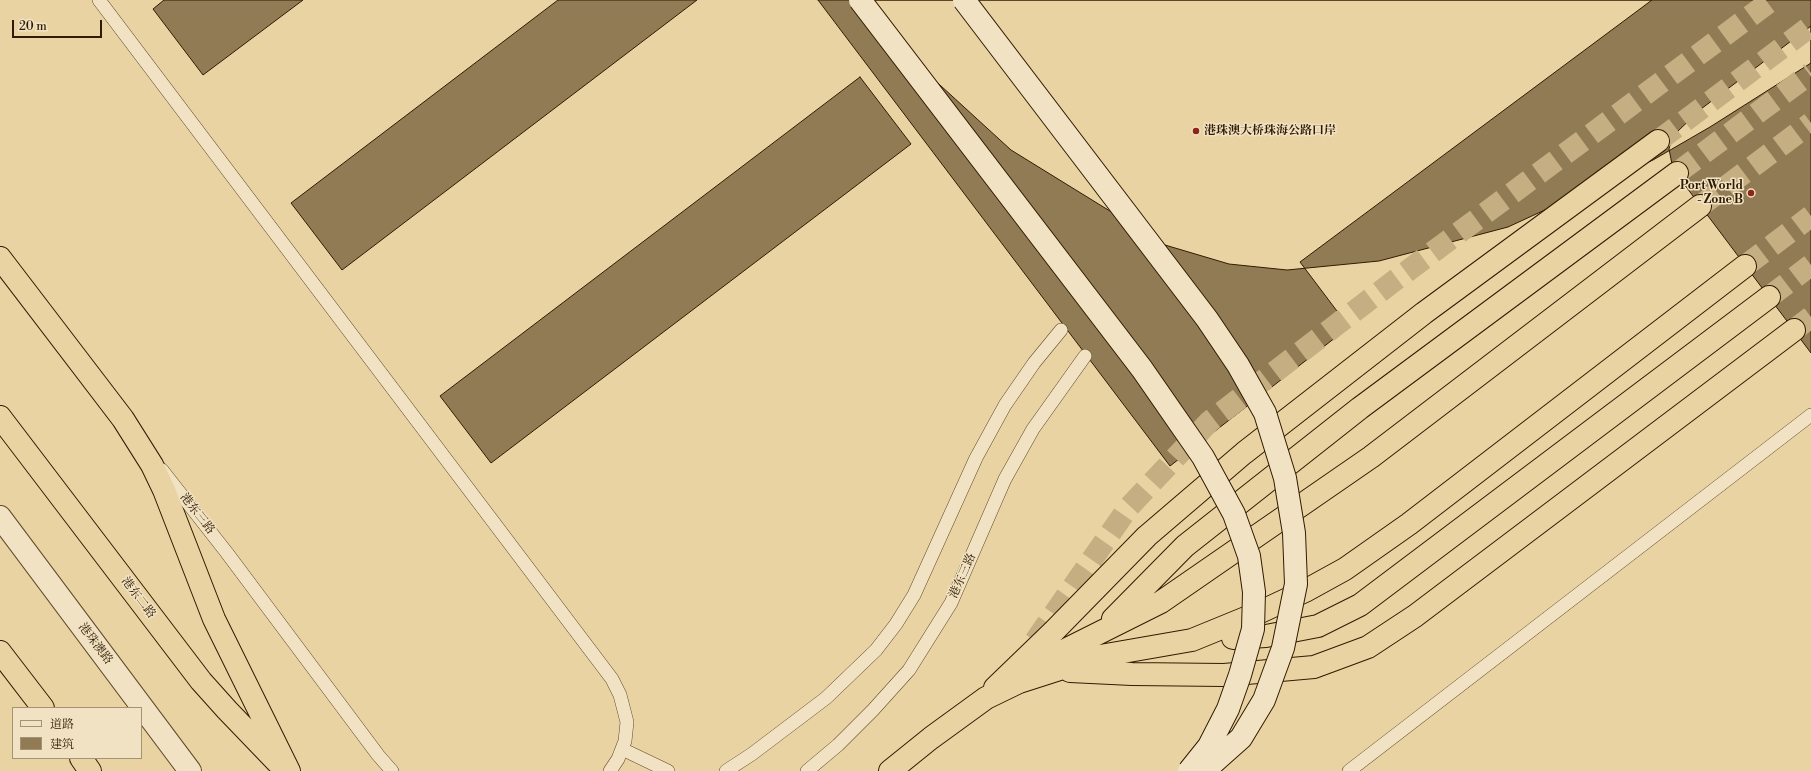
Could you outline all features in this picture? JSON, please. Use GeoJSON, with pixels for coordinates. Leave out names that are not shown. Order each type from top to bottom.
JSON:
{"type":"FeatureCollection","features":[{"type":"Feature","properties":{"kind":"highway"},"geometry":{"type":"LineString","coordinates":[[986,698],[1147,536],[1244,454],[1424,313],[1658,142]]}},
{"type":"Feature","properties":{"kind":"highway"},"geometry":{"type":"LineString","coordinates":[[1101,631],[1185,546],[1360,408],[1677,173]]}},
{"type":"Feature","properties":{"kind":"highway"},"geometry":{"type":"LineString","coordinates":[[890,771],[931,738],[986,698],[1068,648],[1161,602],[1371,457],[1700,206]]}},
{"type":"Feature","properties":{"kind":"highway","name":"港东三路"},"geometry":{"type":"LineString","coordinates":[[0,258],[123,419]]}},
{"type":"Feature","properties":{"kind":"highway"},"geometry":{"type":"LineString","coordinates":[[1192,640],[1258,613],[1305,591],[1345,569],[1409,524],[1745,266]]}},
{"type":"Feature","properties":{"kind":"highway"},"geometry":{"type":"LineString","coordinates":[[0,281],[37,307]]}},
{"type":"Feature","properties":{"kind":"highway"},"geometry":{"type":"LineString","coordinates":[[986,698],[1019,682],[1100,656],[1192,640],[1266,636],[1318,626],[1360,605],[1769,297]]}},
{"type":"Feature","properties":{"kind":"highway"},"geometry":{"type":"LineString","coordinates":[[1055,670],[1132,674],[1224,675],[1314,668],[1368,647],[1415,616],[1794,330]]}},
{"type":"Feature","properties":{"kind":"highway","name":"港东二路"},"geometry":{"type":"LineString","coordinates":[[0,417],[201,681],[227,710],[287,771]]}},
{"type":"Feature","properties":{"kind":"highway"},"geometry":{"type":"LineString","coordinates":[[123,419],[152,465],[164,490],[214,619],[287,771]]}},
{"type":"Feature","properties":{"kind":"highway"},"geometry":{"type":"LineString","coordinates":[[0,652],[41,707]]}},
{"type":"Feature","properties":{"kind":"highway"},"geometry":{"type":"LineString","coordinates":[[81,759],[90,771]]}},
{"type":"Feature","properties":{"kind":"main road"},"geometry":{"type":"LineString","coordinates":[[860,0],[1142,369],[1203,457],[1234,514],[1248,556],[1254,592],[1253,629],[1240,675],[1228,709],[1209,746],[1189,771]]}},
{"type":"Feature","properties":{"kind":"main road"},"geometry":{"type":"LineString","coordinates":[[964,0],[1198,307],[1238,365],[1265,413],[1283,471],[1294,534],[1296,584],[1283,648],[1264,700],[1241,738],[1204,771]]}},
{"type":"Feature","properties":{"kind":"main road","name":"港珠澳路"},"geometry":{"type":"LineString","coordinates":[[0,517],[190,771]]}},
{"type":"Feature","properties":{"kind":"lane"},"geometry":{"type":"LineString","coordinates":[[99,0],[612,679],[620,695],[627,722],[625,741],[618,760],[610,771]]}},
{"type":"Feature","properties":{"kind":"lane"},"geometry":{"type":"LineString","coordinates":[[726,771],[752,754],[826,698],[876,650],[896,624],[914,595],[976,458],[1005,405],[1034,363],[1061,330]]}},
{"type":"Feature","properties":{"kind":"lane","name":"港东三路"},"geometry":{"type":"LineString","coordinates":[[807,771],[838,745],[873,710],[909,670],[951,604],[1005,480],[1033,429],[1085,356]]}},
{"type":"Feature","properties":{"kind":"lane"},"geometry":{"type":"LineString","coordinates":[[1349,771],[1811,415]]}},
{"type":"Feature","properties":{"kind":"lane","name":"港东三路"},"geometry":{"type":"LineString","coordinates":[[123,419],[227,552],[378,755],[392,771]]}},
{"type":"Feature","properties":{"kind":"lane"},"geometry":{"type":"LineString","coordinates":[[622,749],[668,771]]}},
{"type":"Feature","properties":{"kind":"lane"},"geometry":{"type":"LineString","coordinates":[[378,755],[397,771]]}},
{"type":"Feature","properties":{"kind":"building"},"geometry":{"type":"Polygon","coordinates":[[[164,0],[303,0],[203,75],[153,9],[164,0]]]}},
{"type":"Feature","properties":{"kind":"building"},"geometry":{"type":"Polygon","coordinates":[[[558,0],[697,0],[342,270],[291,203],[558,0]]]}},
{"type":"Feature","properties":{"kind":"building","name":"港珠澳大桥珠海公路口岸"},"geometry":{"type":"Polygon","coordinates":[[[818,0],[1652,0],[1300,262],[1349,327],[1170,466],[818,0]]]}},
{"type":"Feature","properties":{"kind":"building","name":"港珠澳大桥珠海公路口岸"},"geometry":{"type":"Polygon","coordinates":[[[863,0],[1811,0],[1811,63],[1710,127],[1653,160],[1508,227],[1379,261],[1287,270],[1229,264],[1165,245],[1011,150],[917,64],[863,0]]]}},
{"type":"Feature","properties":{"kind":"building","name":"Port World - Zone B"},"geometry":{"type":"Polygon","coordinates":[[[1811,26],[1811,353],[1681,180],[1672,164],[1669,149],[1671,141],[1678,131],[1701,109],[1811,26]]]}},
{"type":"Feature","properties":{"kind":"building"},"geometry":{"type":"Polygon","coordinates":[[[860,77],[911,144],[491,463],[440,396],[860,77]]]}},
{"type":"Feature","properties":{"kind":"tunnel"},"geometry":{"type":"LineString","coordinates":[[1035,641],[1128,508],[1209,422],[1394,281],[1772,0]]}},
{"type":"Feature","properties":{"kind":"tunnel"},"geometry":{"type":"LineString","coordinates":[[1658,141],[1811,26]]}},
{"type":"Feature","properties":{"kind":"tunnel"},"geometry":{"type":"LineString","coordinates":[[1677,173],[1811,73]]}},
{"type":"Feature","properties":{"kind":"tunnel"},"geometry":{"type":"LineString","coordinates":[[1700,206],[1811,123]]}},
{"type":"Feature","properties":{"kind":"tunnel"},"geometry":{"type":"LineString","coordinates":[[1745,266],[1811,216]]}},
{"type":"Feature","properties":{"kind":"tunnel"},"geometry":{"type":"LineString","coordinates":[[1769,297],[1811,265]]}},
{"type":"Feature","properties":{"kind":"tunnel"},"geometry":{"type":"LineString","coordinates":[[1794,330],[1811,317]]}},
{"type":"Feature","properties":{"kind":"place","name":"港珠澳大桥珠海公路口岸"},"geometry":{"type":"Point","coordinates":[1196,131]}},
{"type":"Feature","properties":{"kind":"place","name":"Port World - Zone B"},"geometry":{"type":"Point","coordinates":[1751,193]}}]}
